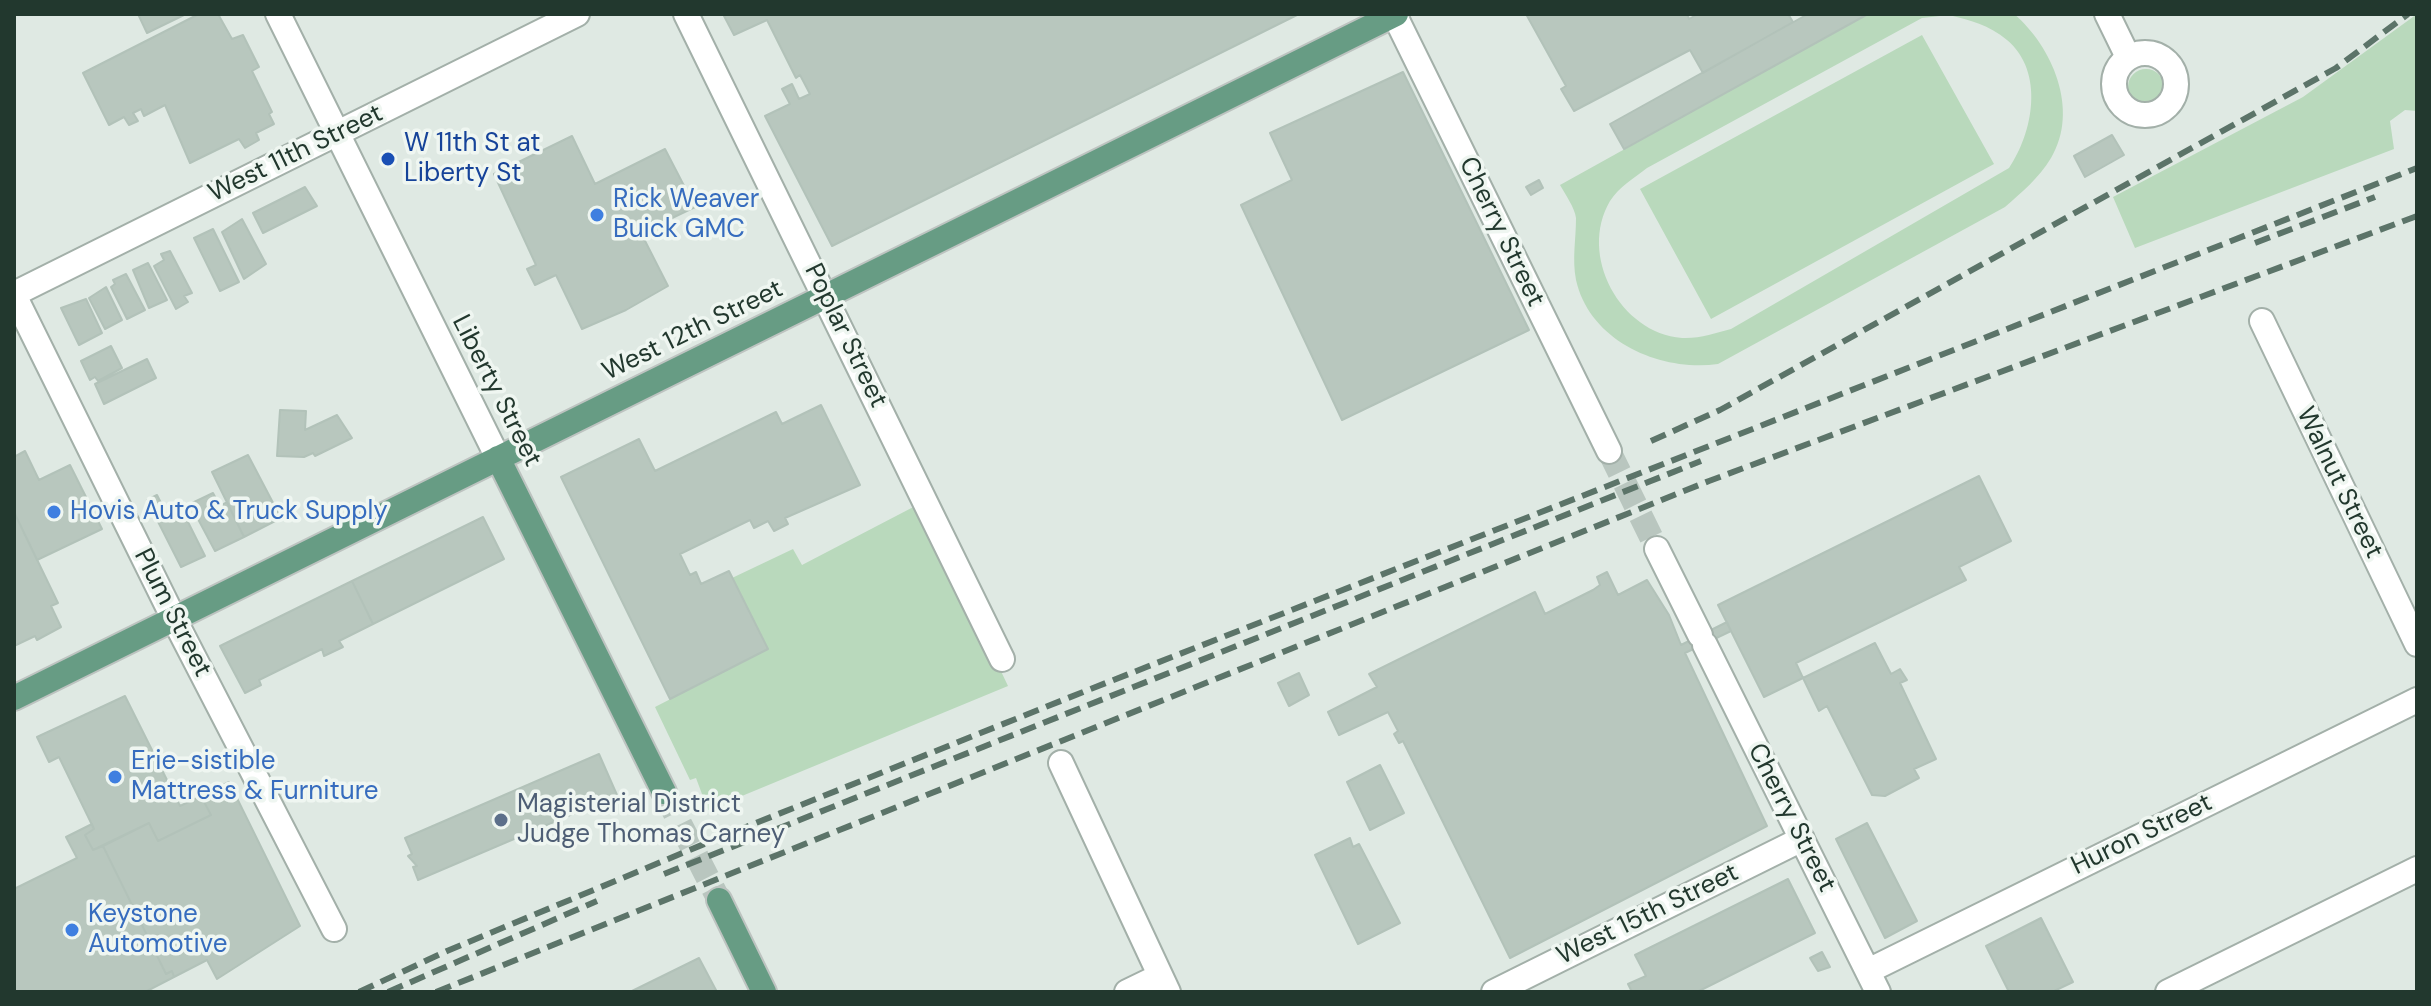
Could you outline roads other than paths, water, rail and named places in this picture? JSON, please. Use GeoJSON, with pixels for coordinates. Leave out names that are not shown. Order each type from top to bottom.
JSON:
{"type":"FeatureCollection","features":[{"type":"Feature","properties":{"kind":"main road","name":"West 12th Street"},"geometry":{"type":"LineString","coordinates":[[14,698],[1395,14]]}},
{"type":"Feature","properties":{"kind":"main road","name":"Liberty Street"},"geometry":{"type":"LineString","coordinates":[[498,458],[664,792]]}},
{"type":"Feature","properties":{"kind":"main road"},"geometry":{"type":"LineString","coordinates":[[719,900],[764,992]]}},
{"type":"Feature","properties":{"kind":"street","name":"Liberty Street"},"geometry":{"type":"LineString","coordinates":[[278,14],[498,458]]}},
{"type":"Feature","properties":{"kind":"street","name":"West 11th Street"},"geometry":{"type":"LineString","coordinates":[[14,295],[577,14]]}},
{"type":"Feature","properties":{"kind":"street","name":"Poplar Street"},"geometry":{"type":"LineString","coordinates":[[686,14],[1002,659]]}},
{"type":"Feature","properties":{"kind":"street","name":"Cherry Street"},"geometry":{"type":"LineString","coordinates":[[1395,14],[1609,451]]}},
{"type":"Feature","properties":{"kind":"street"},"geometry":{"type":"LineString","coordinates":[[2107,14],[2128,57]]}},
{"type":"Feature","properties":{"kind":"street","name":"Plum Street"},"geometry":{"type":"LineString","coordinates":[[14,295],[174,619],[334,929]]}},
{"type":"Feature","properties":{"kind":"street","name":"Walnut Street"},"geometry":{"type":"LineString","coordinates":[[2262,321],[2417,644]]}},
{"type":"Feature","properties":{"kind":"street","name":"Cherry Street"},"geometry":{"type":"LineString","coordinates":[[1657,549],[1873,982]]}},
{"type":"Feature","properties":{"kind":"street","name":"Huron Street"},"geometry":{"type":"LineString","coordinates":[[1873,982],[2417,700]]}},
{"type":"Feature","properties":{"kind":"street"},"geometry":{"type":"LineString","coordinates":[[1061,763],[1164,984],[1127,992]]}},
{"type":"Feature","properties":{"kind":"street","name":"West 15th Street"},"geometry":{"type":"LineString","coordinates":[[1494,992],[1802,839]]}},
{"type":"Feature","properties":{"kind":"street"},"geometry":{"type":"LineString","coordinates":[[2168,992],[2417,869]]}},
{"type":"Feature","properties":{"kind":"tunnel"},"geometry":{"type":"LineString","coordinates":[[1609,451],[1657,549]]}},
{"type":"Feature","properties":{"kind":"tunnel"},"geometry":{"type":"LineString","coordinates":[[664,792],[719,900]]}},
{"type":"Feature","properties":{"kind":"railway"},"geometry":{"type":"LineString","coordinates":[[1651,441],[1720,410],[2336,68],[2408,14]]}},
{"type":"Feature","properties":{"kind":"railway"},"geometry":{"type":"LineString","coordinates":[[359,992],[447,951],[721,837],[1088,690],[2417,168]]}},
{"type":"Feature","properties":{"kind":"railway"},"geometry":{"type":"LineString","coordinates":[[2255,243],[2375,197]]}},
{"type":"Feature","properties":{"kind":"railway"},"geometry":{"type":"LineString","coordinates":[[436,992],[1709,481],[2417,216]]}},
{"type":"Feature","properties":{"kind":"railway"},"geometry":{"type":"LineString","coordinates":[[664,874],[1701,461]]}},
{"type":"Feature","properties":{"kind":"railway"},"geometry":{"type":"LineString","coordinates":[[388,992],[597,901]]}},
{"type":"Feature","properties":{"kind":"place","name":"W 11th St at Liberty St"},"geometry":{"type":"Point","coordinates":[388,159]}},
{"type":"Feature","properties":{"kind":"place","name":"Rick Weaver Buick GMC"},"geometry":{"type":"Point","coordinates":[597,215]}},
{"type":"Feature","properties":{"kind":"place","name":"Hovis Auto & Truck Supply"},"geometry":{"type":"Point","coordinates":[54,512]}},
{"type":"Feature","properties":{"kind":"place","name":"Erie-sistible Mattress & Furniture"},"geometry":{"type":"Point","coordinates":[115,777]}},
{"type":"Feature","properties":{"kind":"place","name":"Magisterial District Judge Thomas Carney"},"geometry":{"type":"Point","coordinates":[501,820]}},
{"type":"Feature","properties":{"kind":"place","name":"Keystone Automotive"},"geometry":{"type":"Point","coordinates":[72,930]}}]}
